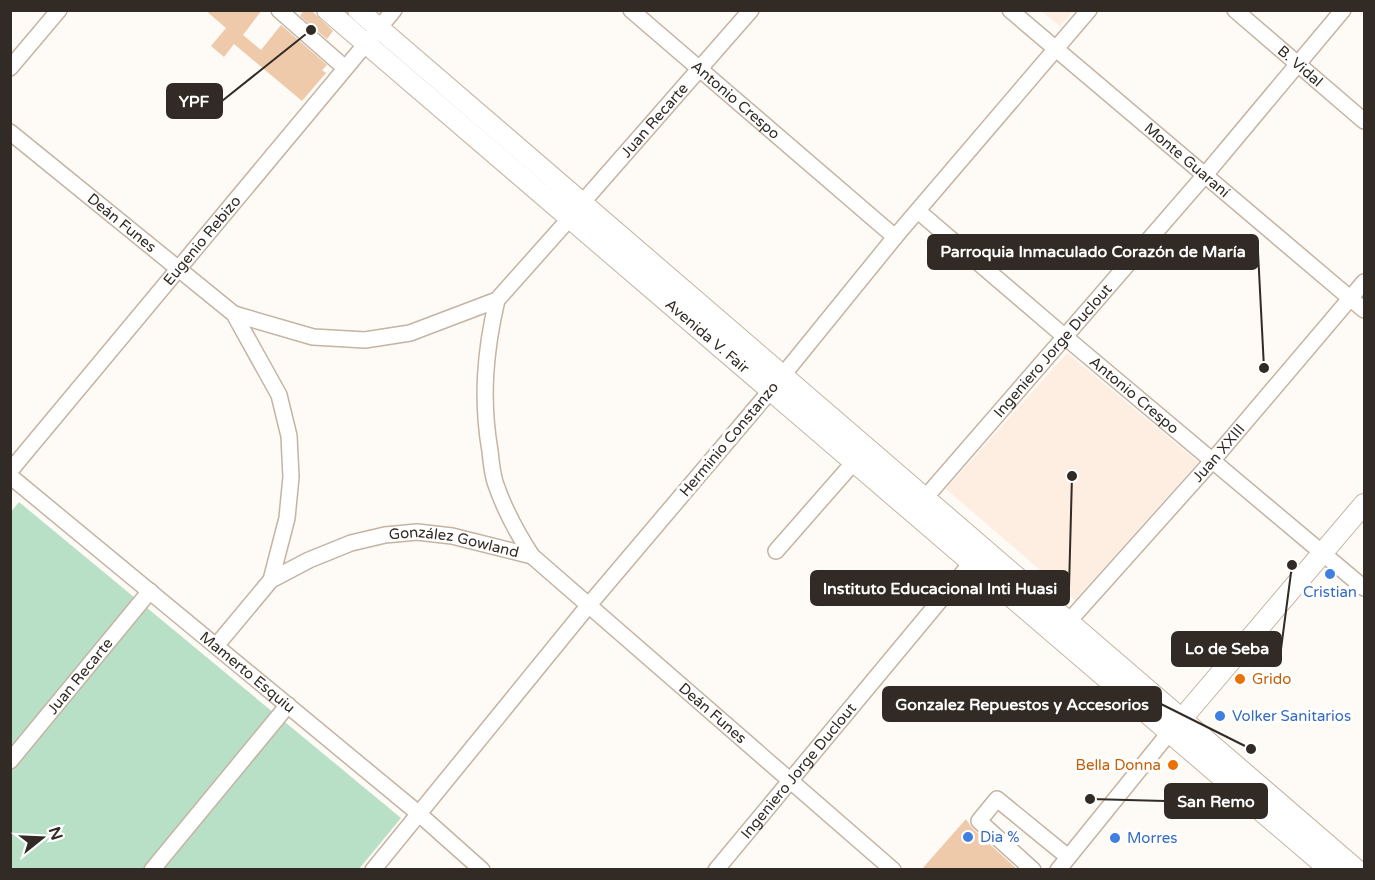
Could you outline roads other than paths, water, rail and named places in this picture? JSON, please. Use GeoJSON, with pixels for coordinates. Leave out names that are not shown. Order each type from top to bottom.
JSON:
{"type":"FeatureCollection","features":[{"type":"Feature","properties":{"kind":"main road","name":"Avenida V. Fair"},"geometry":{"type":"LineString","coordinates":[[327,10],[373,36],[777,382],[925,498],[1069,621],[1175,725]]}},
{"type":"Feature","properties":{"kind":"main road","name":"Avenida V. Fair"},"geometry":{"type":"LineString","coordinates":[[358,10],[373,36]]}},
{"type":"Feature","properties":{"kind":"main road","name":"Avenida V. Fair"},"geometry":{"type":"LineString","coordinates":[[777,382],[854,462],[972,562],[1175,725]]}},
{"type":"Feature","properties":{"kind":"main road"},"geometry":{"type":"LineString","coordinates":[[1175,725],[1365,504]]}},
{"type":"Feature","properties":{"kind":"main road"},"geometry":{"type":"LineString","coordinates":[[1175,725],[1330,870]]}},
{"type":"Feature","properties":{"kind":"main road"},"geometry":{"type":"LineString","coordinates":[[1175,725],[1357,870]]}},
{"type":"Feature","properties":{"kind":"street"},"geometry":{"type":"LineString","coordinates":[[10,68],[59,10]]}},
{"type":"Feature","properties":{"kind":"street"},"geometry":{"type":"LineString","coordinates":[[279,10],[345,68]]}},
{"type":"Feature","properties":{"kind":"street","name":"Eugenio Rebizo"},"geometry":{"type":"LineString","coordinates":[[10,471],[394,10]]}},
{"type":"Feature","properties":{"kind":"street","name":"Antonio Crespo"},"geometry":{"type":"LineString","coordinates":[[631,10],[895,237]]}},
{"type":"Feature","properties":{"kind":"street","name":"Juan Recarte"},"geometry":{"type":"LineString","coordinates":[[496,300],[700,71],[751,10]]}},
{"type":"Feature","properties":{"kind":"street","name":"Monte Guaraní"},"geometry":{"type":"LineString","coordinates":[[1010,10],[1365,310]]}},
{"type":"Feature","properties":{"kind":"street","name":"Herminio Constanzo"},"geometry":{"type":"LineString","coordinates":[[373,870],[588,606],[777,382],[895,237],[1089,10]]}},
{"type":"Feature","properties":{"kind":"street","name":"B. Vidal"},"geometry":{"type":"LineString","coordinates":[[1235,10],[1365,121]]}},
{"type":"Feature","properties":{"kind":"street","name":"Ingeniero Jorge Duclout"},"geometry":{"type":"LineString","coordinates":[[925,498],[1205,175],[1343,10]]}},
{"type":"Feature","properties":{"kind":"street","name":"Deán Funes"},"geometry":{"type":"LineString","coordinates":[[10,132],[234,314]]}},
{"type":"Feature","properties":{"kind":"street","name":"Antonio Crespo"},"geometry":{"type":"LineString","coordinates":[[918,211],[1365,588]]}},
{"type":"Feature","properties":{"kind":"street","name":"Juan XXIII"},"geometry":{"type":"LineString","coordinates":[[1069,621],[1213,460],[1365,282]]}},
{"type":"Feature","properties":{"kind":"street"},"geometry":{"type":"LineString","coordinates":[[234,314],[313,337],[365,340],[410,333],[496,300]]}},
{"type":"Feature","properties":{"kind":"street","name":"González Gowland"},"geometry":{"type":"LineString","coordinates":[[496,300],[488,339],[484,383],[487,436],[494,481],[510,520],[532,556]]}},
{"type":"Feature","properties":{"kind":"street"},"geometry":{"type":"LineString","coordinates":[[216,646],[271,580],[287,518],[291,477],[289,436],[279,395],[234,314]]}},
{"type":"Feature","properties":{"kind":"street"},"geometry":{"type":"LineString","coordinates":[[776,551],[854,462]]}},
{"type":"Feature","properties":{"kind":"street","name":"Mamerto Esquiu"},"geometry":{"type":"LineString","coordinates":[[10,476],[418,813],[482,870]]}},
{"type":"Feature","properties":{"kind":"street","name":"González Gowland"},"geometry":{"type":"LineString","coordinates":[[271,580],[309,560],[351,543],[385,535],[417,532],[452,536],[532,556]]}},
{"type":"Feature","properties":{"kind":"street","name":"Deán Funes"},"geometry":{"type":"LineString","coordinates":[[532,556],[893,870]]}},
{"type":"Feature","properties":{"kind":"street","name":"Ingeniero Jorge Duclout"},"geometry":{"type":"LineString","coordinates":[[716,870],[972,562]]}},
{"type":"Feature","properties":{"kind":"street","name":"Juan Recarte"},"geometry":{"type":"LineString","coordinates":[[10,761],[150,591]]}},
{"type":"Feature","properties":{"kind":"street"},"geometry":{"type":"LineString","coordinates":[[152,870],[288,705]]}},
{"type":"Feature","properties":{"kind":"street"},"geometry":{"type":"LineString","coordinates":[[1058,870],[1175,725]]}},
{"type":"Feature","properties":{"kind":"street"},"geometry":{"type":"LineString","coordinates":[[1034,870],[979,821],[997,799],[1068,857]]}},
{"type":"Feature","properties":{"kind":"place","name":"YPF"},"geometry":{"type":"Point","coordinates":[311,30]}},
{"type":"Feature","properties":{"kind":"place","name":"Parroquia Inmaculado Corazón de María"},"geometry":{"type":"Point","coordinates":[1264,368]}},
{"type":"Feature","properties":{"kind":"place","name":"Instituto Educacional Inti Huasi"},"geometry":{"type":"Point","coordinates":[1072,476]}},
{"type":"Feature","properties":{"kind":"place","name":"Lo de Seba"},"geometry":{"type":"Point","coordinates":[1292,565]}},
{"type":"Feature","properties":{"kind":"place","name":"Cristian"},"geometry":{"type":"Point","coordinates":[1330,574]}},
{"type":"Feature","properties":{"kind":"place","name":"Grido"},"geometry":{"type":"Point","coordinates":[1240,679]}},
{"type":"Feature","properties":{"kind":"place","name":"Volker Sanitarios"},"geometry":{"type":"Point","coordinates":[1220,716]}},
{"type":"Feature","properties":{"kind":"place","name":"Gonzalez Repuestos y Accesorios"},"geometry":{"type":"Point","coordinates":[1251,749]}},
{"type":"Feature","properties":{"kind":"place","name":"Bella Donna"},"geometry":{"type":"Point","coordinates":[1173,765]}},
{"type":"Feature","properties":{"kind":"place","name":"San Remo"},"geometry":{"type":"Point","coordinates":[1090,799]}},
{"type":"Feature","properties":{"kind":"place","name":"Dia %"},"geometry":{"type":"Point","coordinates":[968,837]}},
{"type":"Feature","properties":{"kind":"place","name":"Morres"},"geometry":{"type":"Point","coordinates":[1115,838]}}]}
